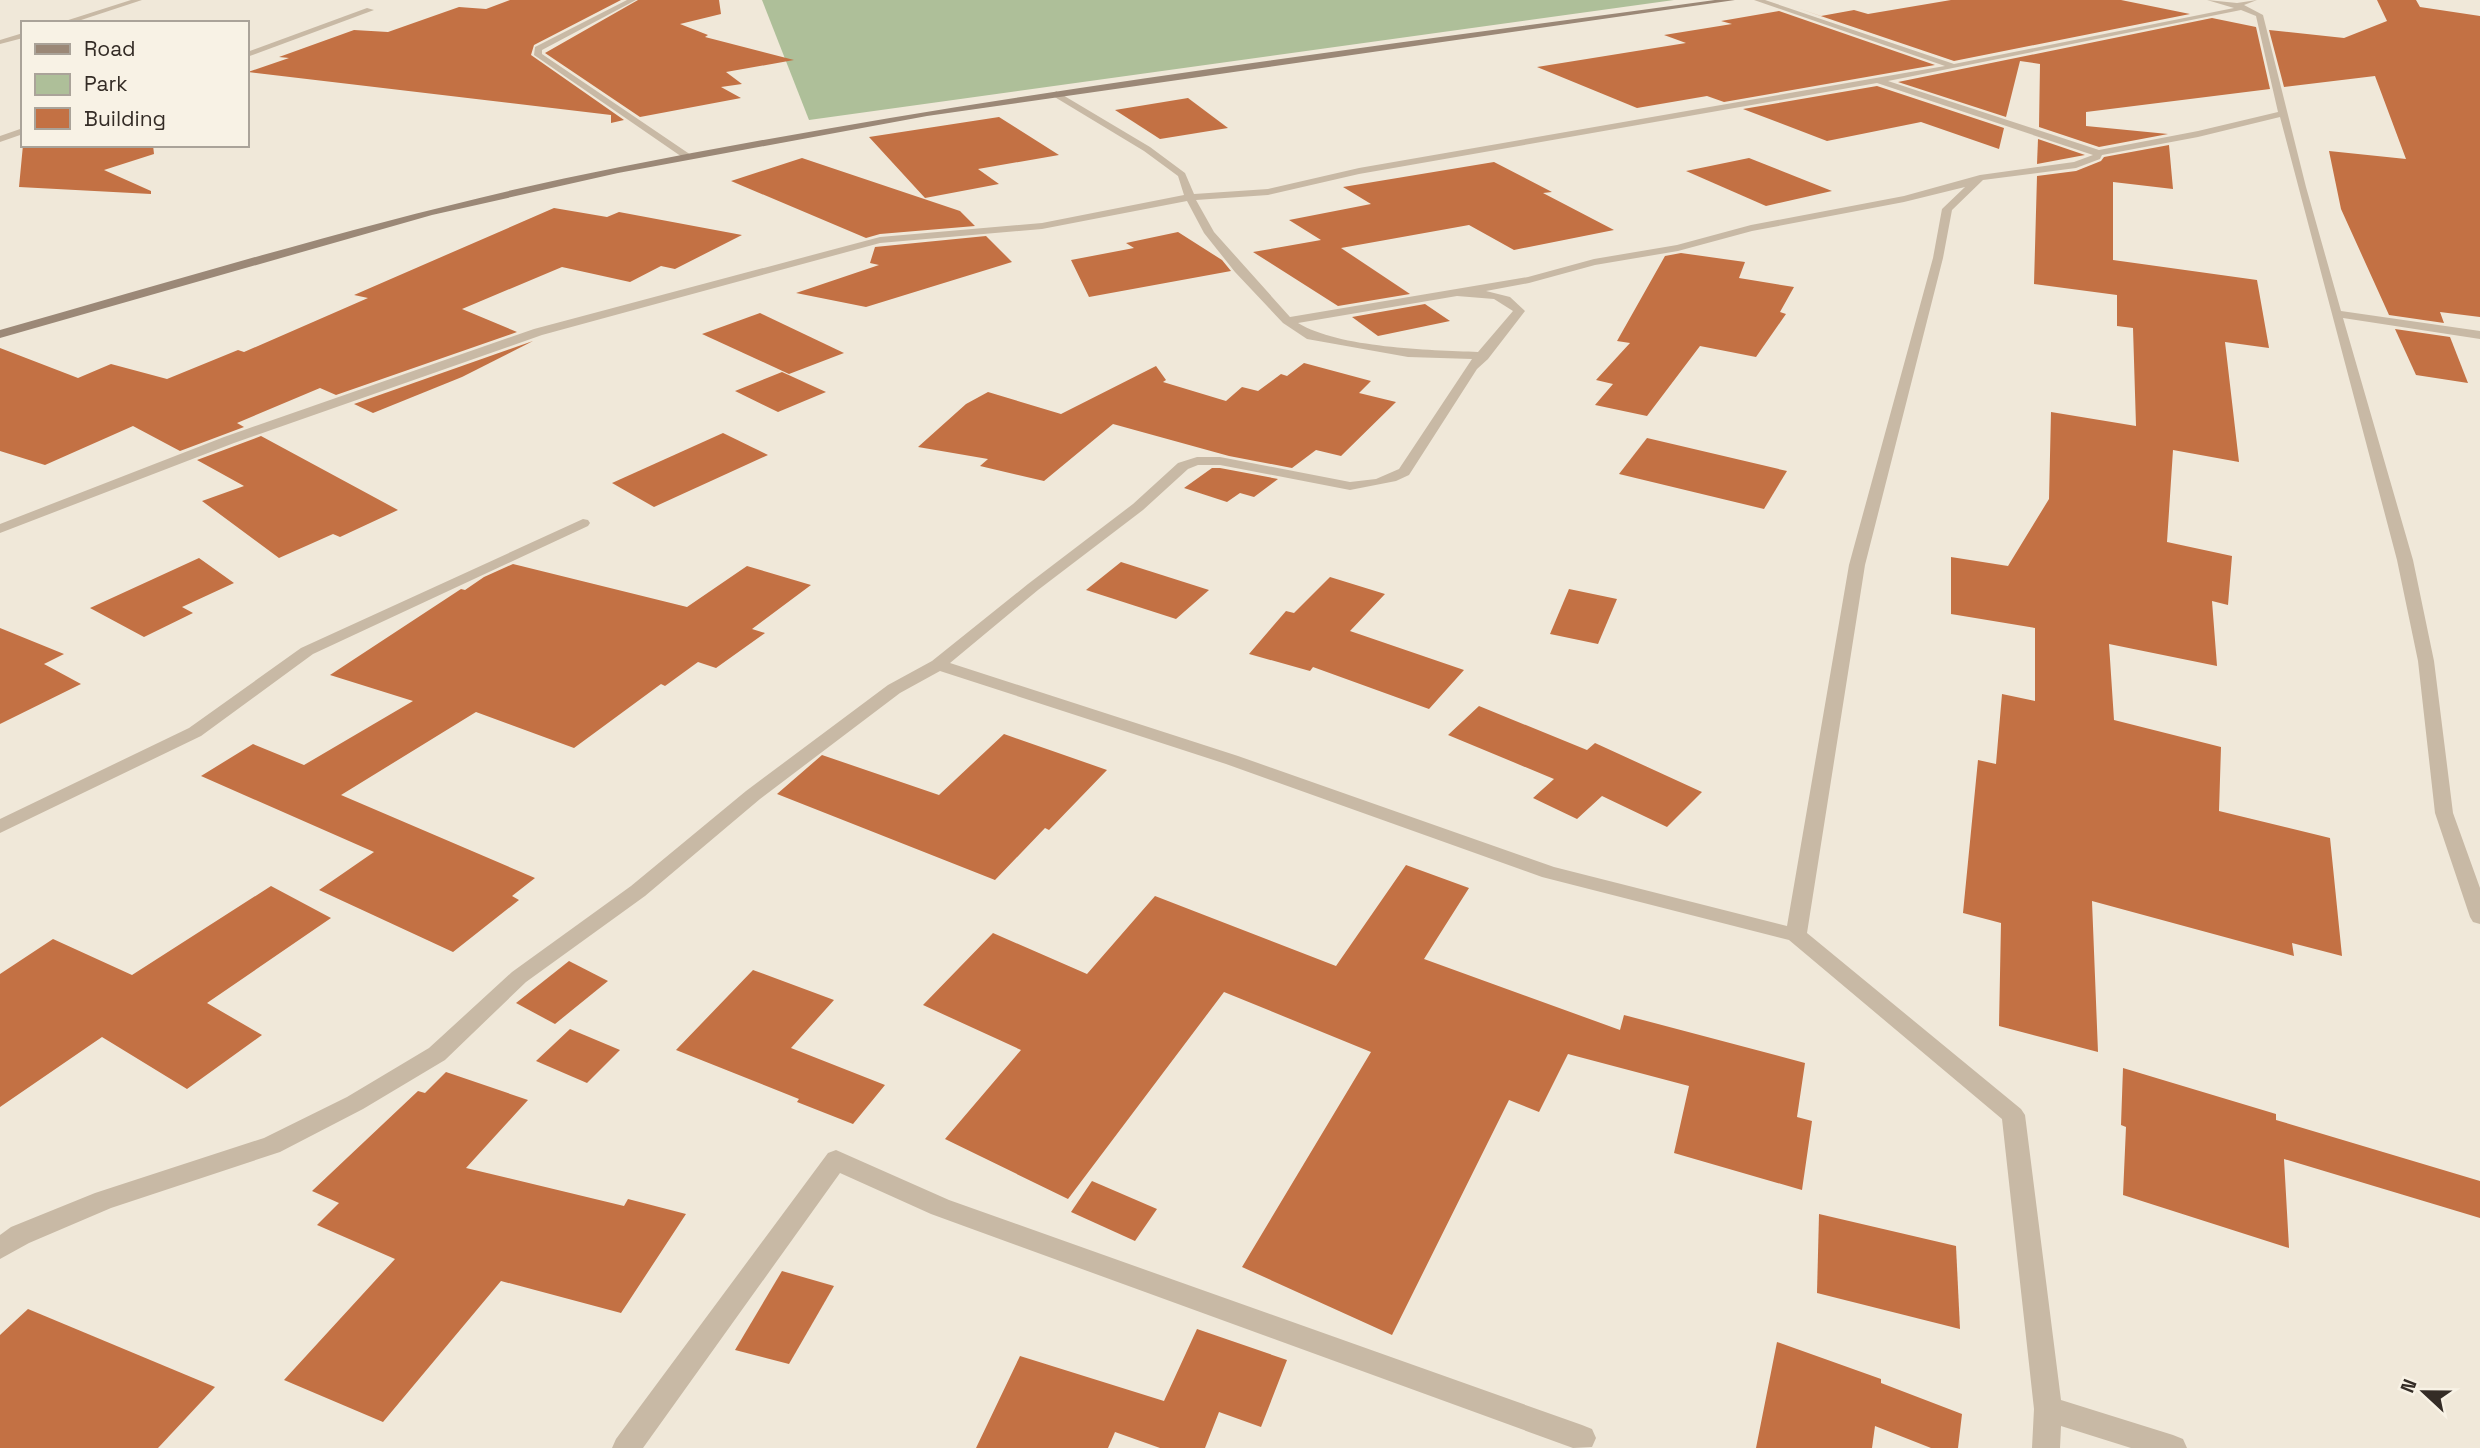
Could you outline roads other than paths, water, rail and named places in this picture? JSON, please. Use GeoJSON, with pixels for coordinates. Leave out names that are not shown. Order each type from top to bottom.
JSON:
{"type":"FeatureCollection","features":[{"type":"Feature","properties":{"kind":"street"},"geometry":{"type":"LineString","coordinates":[[70,21],[138,0]]}},
{"type":"Feature","properties":{"kind":"street"},"geometry":{"type":"LineString","coordinates":[[632,0],[560,35],[538,49],[538,55],[688,157]]}},
{"type":"Feature","properties":{"kind":"street"},"geometry":{"type":"LineString","coordinates":[[0,334],[430,212],[524,189],[688,157],[927,113],[1731,0]]}},
{"type":"Feature","properties":{"kind":"street"},"geometry":{"type":"LineString","coordinates":[[1758,0],[1953,66]]}},
{"type":"Feature","properties":{"kind":"street"},"geometry":{"type":"LineString","coordinates":[[2211,0],[2237,5],[2259,15],[2301,187],[2407,573],[2426,662],[2444,813],[2480,917]]}},
{"type":"Feature","properties":{"kind":"street"},"geometry":{"type":"LineString","coordinates":[[2237,5],[2253,0]]}},
{"type":"Feature","properties":{"kind":"street"},"geometry":{"type":"LineString","coordinates":[[0,529],[229,440],[538,332],[880,240],[1042,226],[1190,197],[1268,192],[1359,170],[1876,80],[2169,25],[2238,9],[2237,5]]}},
{"type":"Feature","properties":{"kind":"street"},"geometry":{"type":"LineString","coordinates":[[248,55],[370,10]]}},
{"type":"Feature","properties":{"kind":"street"},"geometry":{"type":"LineString","coordinates":[[0,42],[21,36]]}},
{"type":"Feature","properties":{"kind":"street"},"geometry":{"type":"LineString","coordinates":[[1876,80],[2098,153],[2198,134],[2285,113]]}},
{"type":"Feature","properties":{"kind":"street"},"geometry":{"type":"LineString","coordinates":[[1056,94],[1147,149],[1182,175],[1209,233],[1287,321],[1311,336],[1408,353],[1484,356]]}},
{"type":"Feature","properties":{"kind":"street"},"geometry":{"type":"LineString","coordinates":[[0,139],[21,132]]}},
{"type":"Feature","properties":{"kind":"street"},"geometry":{"type":"LineString","coordinates":[[1796,935],[1857,565],[1938,258],[1947,209],[1980,178],[2076,165],[2097,157],[2098,153]]}},
{"type":"Feature","properties":{"kind":"street"},"geometry":{"type":"LineString","coordinates":[[1287,321],[1529,280],[1594,262],[1678,248],[1751,228],[1910,198],[1977,181]]}},
{"type":"Feature","properties":{"kind":"street"},"geometry":{"type":"LineString","coordinates":[[1910,198],[1947,209]]}},
{"type":"Feature","properties":{"kind":"street"},"geometry":{"type":"LineString","coordinates":[[0,1248],[20,1235],[104,1200],[272,1145],[355,1103],[437,1054],[519,977],[638,891],[753,795],[894,689],[938,666],[1033,587],[1138,508],[1182,466],[1197,461],[1220,461],[1350,486],[1391,480],[1404,472],[1472,367],[1484,356],[1519,311],[1513,302],[1503,297],[1453,292]]}},
{"type":"Feature","properties":{"kind":"street"},"geometry":{"type":"LineString","coordinates":[[2338,314],[2480,335]]}},
{"type":"Feature","properties":{"kind":"street"},"geometry":{"type":"LineString","coordinates":[[0,827],[195,732],[307,651],[583,523]]}},
{"type":"Feature","properties":{"kind":"street"},"geometry":{"type":"LineString","coordinates":[[938,666],[1232,760],[1549,872],[1796,935],[2013,1115],[2048,1409],[2046,1448]]}},
{"type":"Feature","properties":{"kind":"street"},"geometry":{"type":"LineString","coordinates":[[626,1448],[836,1160],[940,1207],[1581,1438]]}},
{"type":"Feature","properties":{"kind":"street"},"geometry":{"type":"LineString","coordinates":[[2048,1409],[2173,1448]]}}]}
